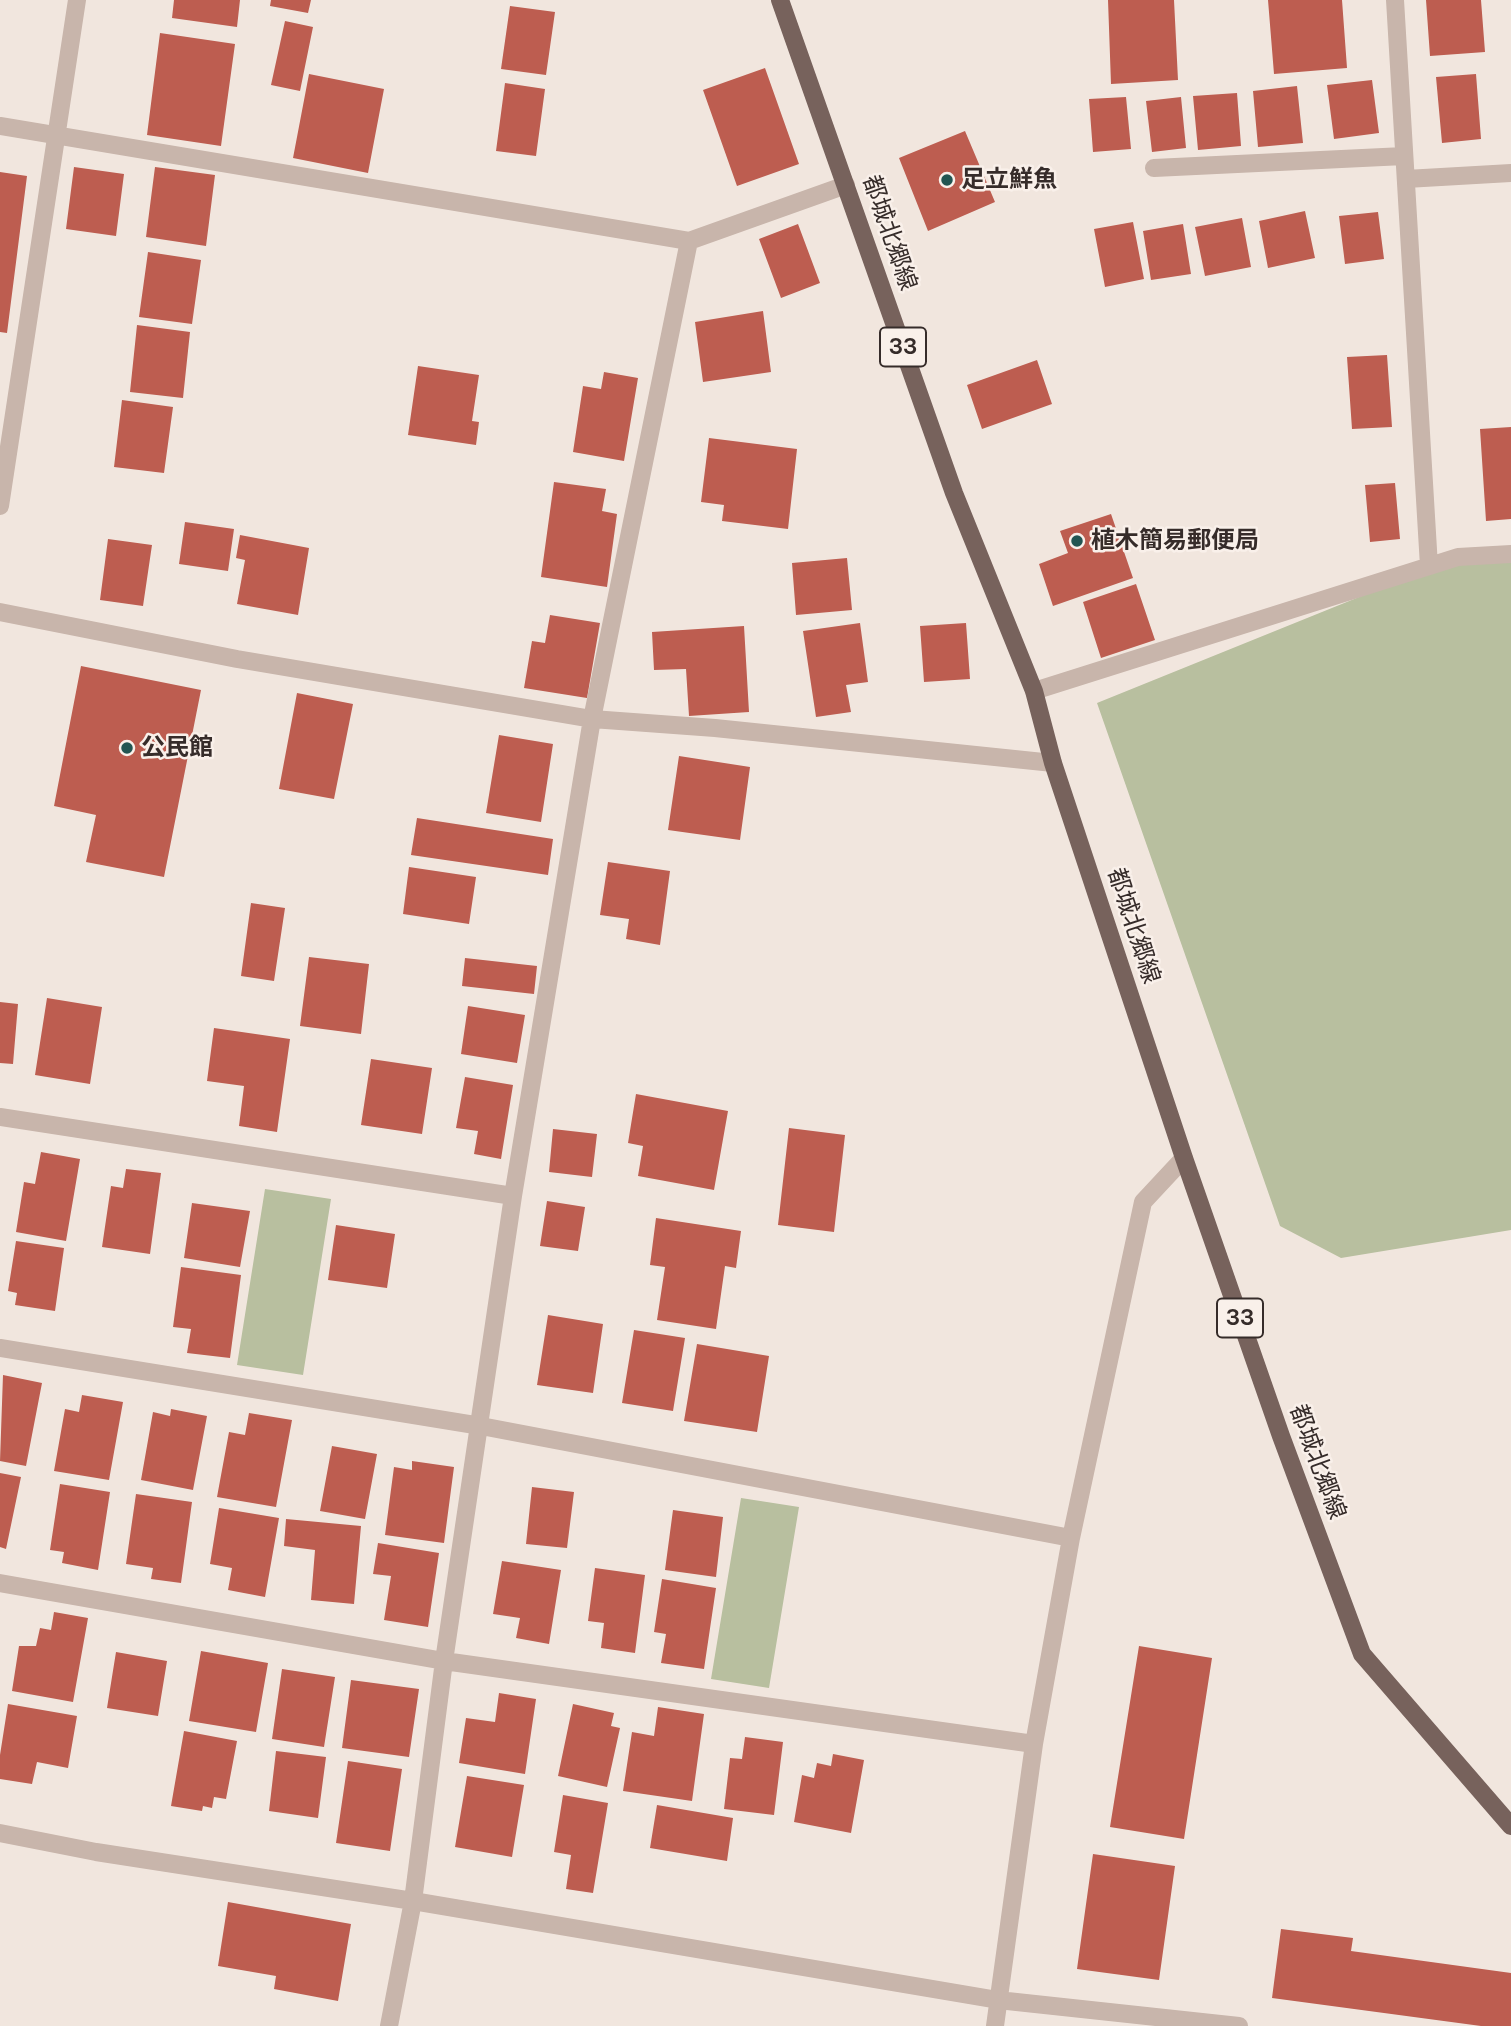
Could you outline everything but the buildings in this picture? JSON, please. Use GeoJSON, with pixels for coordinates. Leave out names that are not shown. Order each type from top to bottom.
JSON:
{"type":"FeatureCollection","features":[{"type":"Feature","properties":{"kind":"main road","name":"都城北郷線"},"geometry":{"type":"LineString","coordinates":[[780,0],[954,493],[1034,691],[1053,763],[1184,1158],[1281,1436],[1362,1654],[1511,1826]]}},
{"type":"Feature","properties":{"kind":"street"},"geometry":{"type":"LineString","coordinates":[[0,506],[76,0]]}},
{"type":"Feature","properties":{"kind":"street"},"geometry":{"type":"LineString","coordinates":[[1395,0],[1429,566]]}},
{"type":"Feature","properties":{"kind":"street"},"geometry":{"type":"LineString","coordinates":[[0,126],[689,241],[846,185]]}},
{"type":"Feature","properties":{"kind":"street"},"geometry":{"type":"LineString","coordinates":[[1154,168],[1404,156]]}},
{"type":"Feature","properties":{"kind":"street"},"geometry":{"type":"LineString","coordinates":[[1406,180],[1511,173]]}},
{"type":"Feature","properties":{"kind":"street"},"geometry":{"type":"LineString","coordinates":[[389,2026],[413,1901],[444,1661],[481,1426],[513,1196],[592,719],[689,241]]}},
{"type":"Feature","properties":{"kind":"street"},"geometry":{"type":"LineString","coordinates":[[1034,691],[1458,557],[1511,554]]}},
{"type":"Feature","properties":{"kind":"street"},"geometry":{"type":"LineString","coordinates":[[0,612],[237,659],[592,719],[715,727],[1053,763]]}},
{"type":"Feature","properties":{"kind":"street"},"geometry":{"type":"LineString","coordinates":[[0,1117],[513,1196]]}},
{"type":"Feature","properties":{"kind":"street"},"geometry":{"type":"LineString","coordinates":[[995,2026],[1034,1744],[1071,1538],[1143,1202],[1184,1158]]}},
{"type":"Feature","properties":{"kind":"street"},"geometry":{"type":"LineString","coordinates":[[0,1348],[481,1426],[1071,1538]]}},
{"type":"Feature","properties":{"kind":"street"},"geometry":{"type":"LineString","coordinates":[[0,1583],[444,1661],[1034,1744]]}},
{"type":"Feature","properties":{"kind":"street"},"geometry":{"type":"LineString","coordinates":[[0,1833],[110,1854],[413,1901],[998,2000],[1239,2026]]}},
{"type":"Feature","properties":{"kind":"green space"},"geometry":{"type":"Polygon","coordinates":[[[1458,557],[1511,558],[1511,1230],[1341,1258],[1280,1226],[1097,703],[1458,557]]]}},
{"type":"Feature","properties":{"kind":"green space"},"geometry":{"type":"Polygon","coordinates":[[[265,1189],[331,1199],[303,1375],[237,1365],[265,1189]]]}},
{"type":"Feature","properties":{"kind":"green space"},"geometry":{"type":"Polygon","coordinates":[[[741,1498],[799,1507],[769,1688],[711,1679],[741,1498]]]}},
{"type":"Feature","properties":{"kind":"place","name":"足立鮮魚"},"geometry":{"type":"Point","coordinates":[947,180]}},
{"type":"Feature","properties":{"kind":"place","name":"植木簡易郵便局"},"geometry":{"type":"Point","coordinates":[1077,541]}},
{"type":"Feature","properties":{"kind":"place","name":"公民館"},"geometry":{"type":"Point","coordinates":[127,748]}}]}
